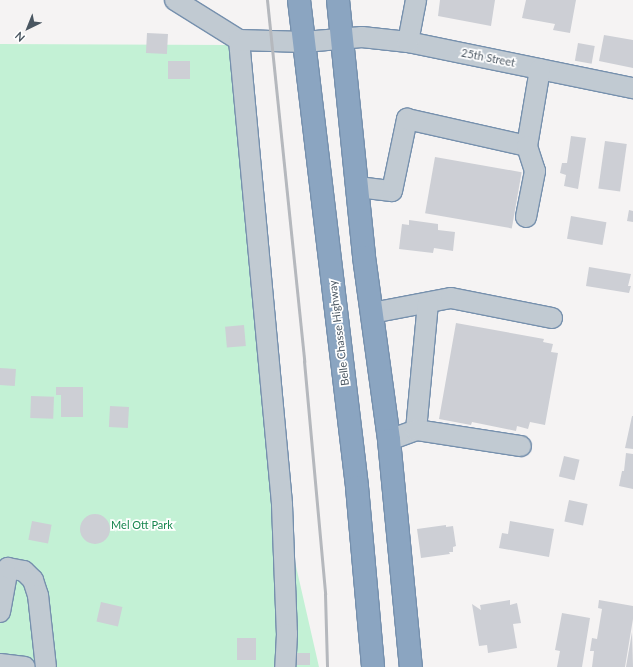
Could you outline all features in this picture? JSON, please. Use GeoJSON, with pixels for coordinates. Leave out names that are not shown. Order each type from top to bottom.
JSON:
{"type":"FeatureCollection","features":[{"type":"Feature","properties":{"kind":"highway","name":"Belle Chasse Highway"},"geometry":{"type":"LineString","coordinates":[[299,0],[357,487],[373,667]]}},
{"type":"Feature","properties":{"kind":"highway"},"geometry":{"type":"LineString","coordinates":[[338,0],[364,257],[389,440],[411,667]]}},
{"type":"Feature","properties":{"kind":"street"},"geometry":{"type":"LineString","coordinates":[[175,0],[240,40],[282,505],[287,634],[285,667]]}},
{"type":"Feature","properties":{"kind":"street"},"geometry":{"type":"LineString","coordinates":[[408,42],[416,0]]}},
{"type":"Feature","properties":{"kind":"street","name":"25th Street"},"geometry":{"type":"LineString","coordinates":[[240,40],[272,43],[362,37],[408,42],[633,88]]}},
{"type":"Feature","properties":{"kind":"street"},"geometry":{"type":"LineString","coordinates":[[526,217],[535,171],[527,146],[540,69]]}},
{"type":"Feature","properties":{"kind":"street"},"geometry":{"type":"LineString","coordinates":[[358,187],[392,191],[406,119],[527,146]]}},
{"type":"Feature","properties":{"kind":"street"},"geometry":{"type":"LineString","coordinates":[[372,313],[428,304],[451,298],[552,318]]}},
{"type":"Feature","properties":{"kind":"street"},"geometry":{"type":"LineString","coordinates":[[416,430],[428,304]]}},
{"type":"Feature","properties":{"kind":"street"},"geometry":{"type":"LineString","coordinates":[[389,440],[416,430],[521,446]]}},
{"type":"Feature","properties":{"kind":"street"},"geometry":{"type":"LineString","coordinates":[[0,612],[8,568],[24,571],[33,580],[38,595],[46,667]]}},
{"type":"Feature","properties":{"kind":"street"},"geometry":{"type":"LineString","coordinates":[[0,664],[25,667]]}},
{"type":"Feature","properties":{"kind":"green space","name":"Mel Ott Park"},"geometry":{"type":"Polygon","coordinates":[[[0,44],[229,45],[282,505],[319,667],[0,667],[0,44]]]}},
{"type":"Feature","properties":{"kind":"building"},"geometry":{"type":"Polygon","coordinates":[[[440,0],[495,0],[491,26],[438,16],[440,0]]]}},
{"type":"Feature","properties":{"kind":"building"},"geometry":{"type":"Polygon","coordinates":[[[526,0],[576,0],[570,33],[553,30],[555,24],[522,18],[526,0]]]}},
{"type":"Feature","properties":{"kind":"building"},"geometry":{"type":"Polygon","coordinates":[[[147,33],[168,34],[167,54],[146,53],[147,33]]]}},
{"type":"Feature","properties":{"kind":"building"},"geometry":{"type":"Polygon","coordinates":[[[604,35],[633,40],[633,68],[599,61],[604,35]]]}},
{"type":"Feature","properties":{"kind":"building"},"geometry":{"type":"Polygon","coordinates":[[[578,43],[595,46],[592,64],[575,61],[578,43]]]}},
{"type":"Feature","properties":{"kind":"building"},"geometry":{"type":"Polygon","coordinates":[[[168,61],[190,61],[190,79],[168,79],[168,61]]]}},
{"type":"Feature","properties":{"kind":"building"},"geometry":{"type":"Polygon","coordinates":[[[571,136],[586,138],[578,189],[564,186],[566,175],[560,173],[562,163],[567,163],[571,136]]]}},
{"type":"Feature","properties":{"kind":"building"},"geometry":{"type":"Polygon","coordinates":[[[605,141],[627,144],[620,192],[598,189],[605,141]]]}},
{"type":"Feature","properties":{"kind":"building"},"geometry":{"type":"Polygon","coordinates":[[[435,157],[522,172],[512,228],[425,213],[435,157]]]}},
{"type":"Feature","properties":{"kind":"building"},"geometry":{"type":"Polygon","coordinates":[[[629,210],[633,211],[633,222],[627,221],[629,210]]]}},
{"type":"Feature","properties":{"kind":"building"},"geometry":{"type":"Polygon","coordinates":[[[571,216],[606,222],[602,245],[567,239],[571,216]]]}},
{"type":"Feature","properties":{"kind":"building"},"geometry":{"type":"Polygon","coordinates":[[[409,220],[438,224],[438,230],[455,232],[453,251],[434,248],[433,253],[399,249],[402,224],[409,225],[409,220]]]}},
{"type":"Feature","properties":{"kind":"building"},"geometry":{"type":"Polygon","coordinates":[[[589,267],[631,274],[628,286],[631,286],[629,293],[586,286],[589,267]]]}},
{"type":"Feature","properties":{"kind":"building"},"geometry":{"type":"Polygon","coordinates":[[[456,323],[544,339],[543,342],[553,344],[551,352],[558,353],[545,425],[530,422],[528,429],[517,426],[516,431],[472,422],[471,425],[439,419],[456,323]]]}},
{"type":"Feature","properties":{"kind":"building"},"geometry":{"type":"Polygon","coordinates":[[[244,325],[246,346],[227,348],[225,327],[244,325]]]}},
{"type":"Feature","properties":{"kind":"building"},"geometry":{"type":"Polygon","coordinates":[[[0,368],[16,369],[15,386],[0,385],[0,368]]]}},
{"type":"Feature","properties":{"kind":"building"},"geometry":{"type":"Polygon","coordinates":[[[56,387],[83,387],[83,417],[61,417],[61,395],[56,395],[56,387]]]}},
{"type":"Feature","properties":{"kind":"building"},"geometry":{"type":"Polygon","coordinates":[[[31,396],[54,397],[53,419],[30,418],[31,396]]]}},
{"type":"Feature","properties":{"kind":"building"},"geometry":{"type":"Polygon","coordinates":[[[110,406],[129,407],[128,428],[109,427],[110,406]]]}},
{"type":"Feature","properties":{"kind":"building"},"geometry":{"type":"Polygon","coordinates":[[[633,416],[633,449],[625,448],[633,416]]]}},
{"type":"Feature","properties":{"kind":"building"},"geometry":{"type":"Polygon","coordinates":[[[626,453],[633,454],[633,489],[619,486],[622,471],[624,471],[626,453]]]}},
{"type":"Feature","properties":{"kind":"building"},"geometry":{"type":"Polygon","coordinates":[[[564,456],[580,460],[574,480],[559,476],[564,456]]]}},
{"type":"Feature","properties":{"kind":"building"},"geometry":{"type":"Polygon","coordinates":[[[569,500],[588,504],[583,525],[564,522],[569,500]]]}},
{"type":"Feature","properties":{"kind":"building"},"geometry":{"type":"Polygon","coordinates":[[[95,514],[106,518],[110,529],[106,540],[95,544],[84,540],[80,529],[84,518],[95,514]]]}},
{"type":"Feature","properties":{"kind":"building"},"geometry":{"type":"Polygon","coordinates":[[[32,521],[52,525],[48,543],[28,540],[32,521]]]}},
{"type":"Feature","properties":{"kind":"building"},"geometry":{"type":"Polygon","coordinates":[[[510,521],[554,529],[549,557],[499,548],[502,533],[508,534],[510,521]]]}},
{"type":"Feature","properties":{"kind":"building"},"geometry":{"type":"Polygon","coordinates":[[[446,525],[446,527],[453,526],[456,546],[453,547],[453,552],[449,552],[450,554],[421,558],[417,529],[446,525]]]}},
{"type":"Feature","properties":{"kind":"building"},"geometry":{"type":"Polygon","coordinates":[[[510,600],[510,605],[517,603],[521,623],[513,624],[517,648],[488,653],[487,645],[479,646],[472,604],[481,610],[480,605],[510,600]]]}},
{"type":"Feature","properties":{"kind":"building"},"geometry":{"type":"Polygon","coordinates":[[[599,600],[633,606],[633,619],[625,667],[592,667],[594,651],[590,651],[592,638],[597,639],[602,609],[598,608],[599,600]]]}},
{"type":"Feature","properties":{"kind":"building"},"geometry":{"type":"Polygon","coordinates":[[[101,602],[122,607],[118,626],[97,621],[101,602]]]}},
{"type":"Feature","properties":{"kind":"building"},"geometry":{"type":"Polygon","coordinates":[[[562,613],[590,618],[582,667],[557,667],[560,651],[555,650],[562,613]]]}},
{"type":"Feature","properties":{"kind":"building"},"geometry":{"type":"Polygon","coordinates":[[[632,632],[633,667],[626,667],[632,632]]]}},
{"type":"Feature","properties":{"kind":"building"},"geometry":{"type":"Polygon","coordinates":[[[237,638],[256,638],[256,660],[237,660],[237,638]]]}},
{"type":"Feature","properties":{"kind":"building"},"geometry":{"type":"Polygon","coordinates":[[[292,653],[310,653],[310,665],[292,665],[292,653]]]}},
{"type":"Feature","properties":{"kind":"railway"},"geometry":{"type":"LineString","coordinates":[[267,0],[304,361],[325,594],[327,667]]}}]}
